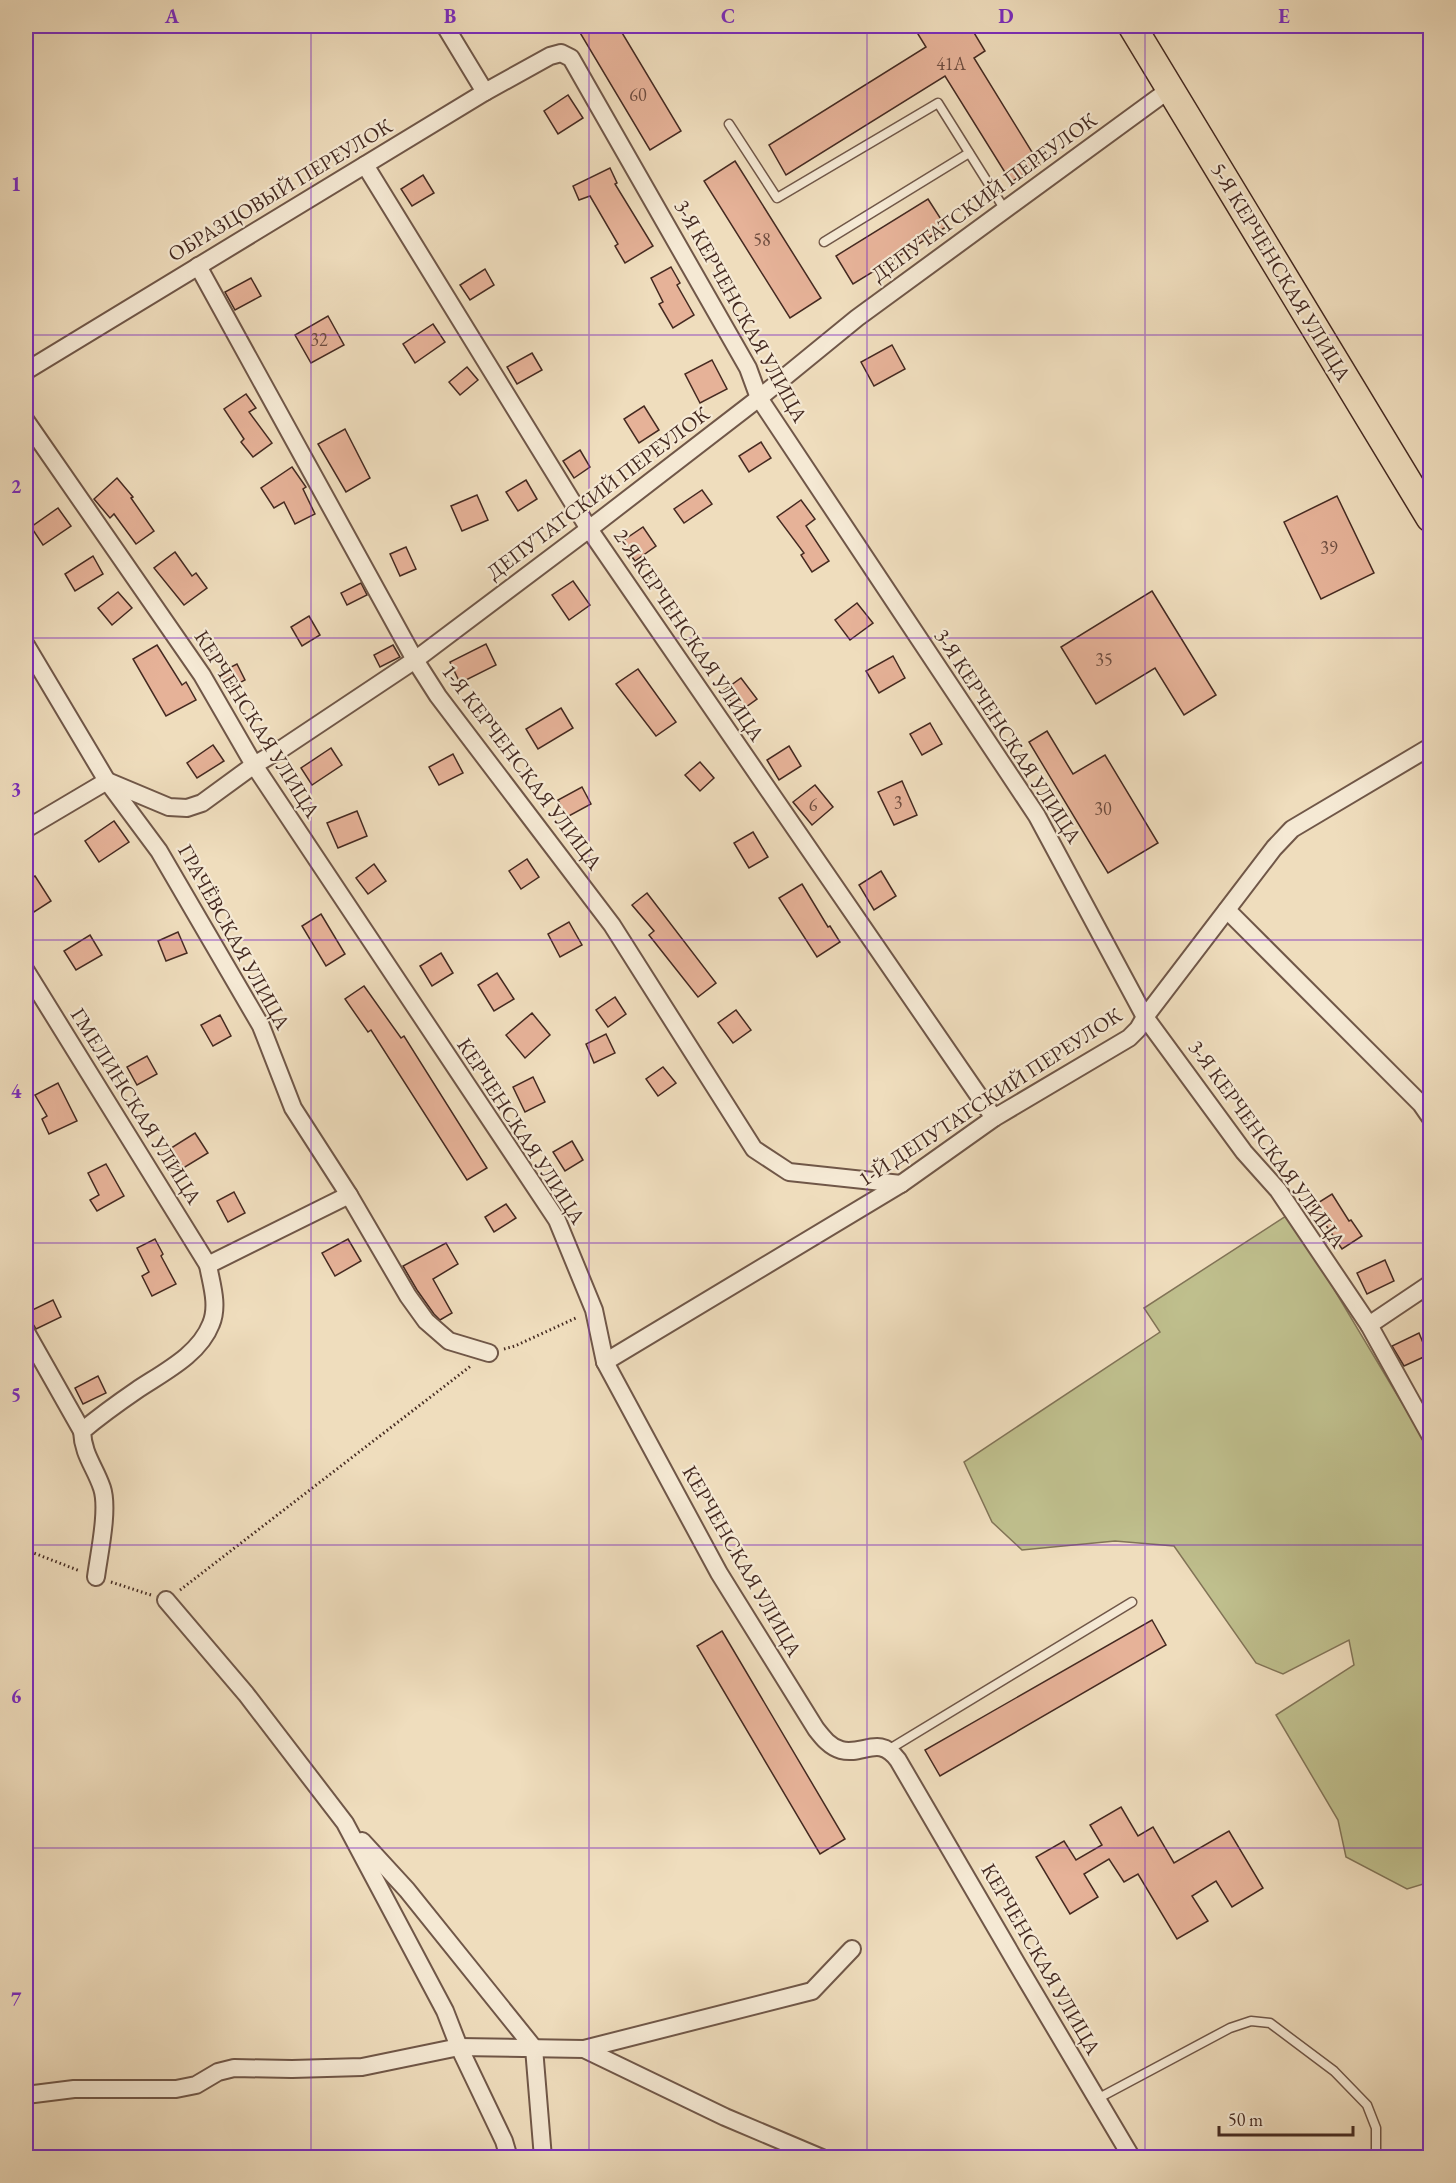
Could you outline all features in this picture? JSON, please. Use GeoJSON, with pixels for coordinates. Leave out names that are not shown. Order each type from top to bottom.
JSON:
{"type":"FeatureCollection","features":[{"type":"Feature","properties":{"kind":"main road","name":"5-Я КЕРЧЕНСКАЯ УЛИЦА"},"geometry":{"type":"LineString","coordinates":[[1132,26],[1431,519]]}},
{"type":"Feature","properties":{"kind":"street"},"geometry":{"type":"LineString","coordinates":[[445,26],[486,92]]}},
{"type":"Feature","properties":{"kind":"street","name":"ОБРАЗЦОВЫЙ ПЕРЕУЛОК"},"geometry":{"type":"LineString","coordinates":[[26,371],[486,92],[550,56],[561,53]]}},
{"type":"Feature","properties":{"kind":"street","name":"3-Я КЕРЧЕНСКАЯ УЛИЦА"},"geometry":{"type":"LineString","coordinates":[[561,53],[571,58],[578,67],[748,368],[759,398],[1037,816],[1145,1017],[1244,1152],[1278,1190],[1369,1325],[1431,1435]]}},
{"type":"Feature","properties":{"kind":"street","name":"ДЕПУТАТСКИЙ ПЕРЕУЛОК"},"geometry":{"type":"LineString","coordinates":[[107,781],[169,807],[187,808],[202,803],[254,765],[415,660],[759,398],[857,318],[1170,89]]}},
{"type":"Feature","properties":{"kind":"street","name":"2-Я КЕРЧЕНСКАЯ УЛИЦА"},"geometry":{"type":"LineString","coordinates":[[365,165],[589,529],[994,1118]]}},
{"type":"Feature","properties":{"kind":"street","name":"1-Я КЕРЧЕНСКАЯ УЛИЦА"},"geometry":{"type":"LineString","coordinates":[[198,266],[415,660],[438,696],[612,925],[753,1149],[789,1172],[901,1184]]}},
{"type":"Feature","properties":{"kind":"street","name":"КЕРЧЕНСКАЯ УЛИЦА"},"geometry":{"type":"LineString","coordinates":[[26,421],[202,675],[254,765],[557,1220],[594,1310],[605,1362],[719,1573],[816,1729],[832,1746],[842,1750],[851,1751],[872,1746],[888,1750],[898,1760],[1132,2157]]}},
{"type":"Feature","properties":{"kind":"street","name":"ГРАЧЁВСКАЯ УЛИЦА"},"geometry":{"type":"LineString","coordinates":[[26,645],[107,781],[159,850],[261,1026],[293,1108],[349,1195],[408,1296],[426,1322],[450,1341],[489,1353]]}},
{"type":"Feature","properties":{"kind":"street","name":"1-Й ДЕПУТАТСКИЙ ПЕРЕУЛОК"},"geometry":{"type":"LineString","coordinates":[[605,1362],[901,1184],[994,1118],[1129,1038],[1274,848],[1292,829],[1431,747]]}},
{"type":"Feature","properties":{"kind":"street"},"geometry":{"type":"LineString","coordinates":[[26,829],[107,781]]}},
{"type":"Feature","properties":{"kind":"street"},"geometry":{"type":"LineString","coordinates":[[1227,910],[1421,1104],[1431,1117]]}},
{"type":"Feature","properties":{"kind":"street","name":"ГМЕЛИНСКАЯ УЛИЦА"},"geometry":{"type":"LineString","coordinates":[[26,971],[208,1265]]}},
{"type":"Feature","properties":{"kind":"street"},"geometry":{"type":"LineString","coordinates":[[82,1431],[101,1415],[184,1359],[200,1343],[212,1324],[215,1308],[208,1265],[349,1195]]}},
{"type":"Feature","properties":{"kind":"street"},"geometry":{"type":"LineString","coordinates":[[1369,1325],[1431,1284]]}},
{"type":"Feature","properties":{"kind":"street"},"geometry":{"type":"LineString","coordinates":[[26,1332],[82,1431],[82,1445],[102,1489],[105,1512],[96,1577]]}},
{"type":"Feature","properties":{"kind":"street"},"geometry":{"type":"LineString","coordinates":[[166,1600],[246,1695],[345,1823],[407,1890],[534,2048],[543,2157]]}},
{"type":"Feature","properties":{"kind":"street"},"geometry":{"type":"LineString","coordinates":[[345,1823],[445,2011],[459,2047],[504,2141],[509,2157]]}},
{"type":"Feature","properties":{"kind":"street"},"geometry":{"type":"LineString","coordinates":[[26,2095],[74,2089],[176,2089],[196,2085],[218,2072],[234,2068],[362,2067],[459,2047],[584,2049],[812,1991],[852,1949]]}},
{"type":"Feature","properties":{"kind":"street"},"geometry":{"type":"LineString","coordinates":[[584,2049],[725,2117],[822,2157]]}},
{"type":"Feature","properties":{"kind":"lane"},"geometry":{"type":"LineString","coordinates":[[729,124],[777,198],[938,103],[1005,210]]}},
{"type":"Feature","properties":{"kind":"lane"},"geometry":{"type":"LineString","coordinates":[[824,242],[969,153]]}},
{"type":"Feature","properties":{"kind":"lane"},"geometry":{"type":"LineString","coordinates":[[888,1750],[1132,1602]]}},
{"type":"Feature","properties":{"kind":"lane"},"geometry":{"type":"LineString","coordinates":[[1097,2099],[1230,2028],[1251,2021],[1270,2022],[1334,2071],[1366,2105],[1376,2128],[1376,2157]]}},
{"type":"Feature","properties":{"kind":"path"},"geometry":{"type":"LineString","coordinates":[[26,1550],[96,1577],[166,1600],[489,1353],[515,1346],[594,1310]]}},
{"type":"Feature","properties":{"kind":"green space"},"geometry":{"type":"Polygon","coordinates":[[[1289,1214],[1430,1450],[1430,1882],[1407,1889],[1346,1857],[1338,1820],[1276,1715],[1354,1665],[1349,1640],[1283,1674],[1256,1663],[1174,1546],[1115,1541],[1022,1550],[992,1522],[964,1462],[1160,1332],[1144,1308],[1289,1214]]]}},
{"type":"Feature","properties":{"kind":"building"},"geometry":{"type":"Polygon","coordinates":[[[576,26],[618,26],[681,131],[650,150],[576,26]]]}},
{"type":"Feature","properties":{"kind":"building"},"geometry":{"type":"Polygon","coordinates":[[[913,26],[970,26],[985,51],[974,58],[1040,165],[1011,182],[945,76],[786,175],[769,145],[926,47],[913,26]]]}},
{"type":"Feature","properties":{"kind":"building"},"geometry":{"type":"Polygon","coordinates":[[[568,95],[583,118],[558,134],[544,111],[568,95]]]}},
{"type":"Feature","properties":{"kind":"building"},"geometry":{"type":"Polygon","coordinates":[[[735,161],[821,298],[790,318],[704,181],[735,161]]]}},
{"type":"Feature","properties":{"kind":"building"},"geometry":{"type":"Polygon","coordinates":[[[610,168],[617,183],[615,184],[653,246],[625,263],[615,246],[618,244],[590,196],[579,200],[573,186],[610,168]]]}},
{"type":"Feature","properties":{"kind":"building"},"geometry":{"type":"Polygon","coordinates":[[[423,175],[434,193],[412,206],[401,189],[423,175]]]}},
{"type":"Feature","properties":{"kind":"building"},"geometry":{"type":"Polygon","coordinates":[[[928,199],[946,227],[853,284],[836,256],[928,199]]]}},
{"type":"Feature","properties":{"kind":"building"},"geometry":{"type":"Polygon","coordinates":[[[671,267],[680,283],[677,285],[694,315],[673,328],[659,304],[663,302],[651,278],[671,267]]]}},
{"type":"Feature","properties":{"kind":"building"},"geometry":{"type":"Polygon","coordinates":[[[485,269],[494,285],[470,300],[460,285],[485,269]]]}},
{"type":"Feature","properties":{"kind":"building"},"geometry":{"type":"Polygon","coordinates":[[[251,278],[261,296],[235,310],[225,292],[251,278]]]}},
{"type":"Feature","properties":{"kind":"building"},"geometry":{"type":"Polygon","coordinates":[[[328,316],[344,345],[311,363],[295,335],[328,316]]]}},
{"type":"Feature","properties":{"kind":"building"},"geometry":{"type":"Polygon","coordinates":[[[433,324],[445,342],[415,363],[403,344],[433,324]]]}},
{"type":"Feature","properties":{"kind":"building"},"geometry":{"type":"Polygon","coordinates":[[[892,345],[905,369],[874,386],[861,362],[892,345]]]}},
{"type":"Feature","properties":{"kind":"building"},"geometry":{"type":"Polygon","coordinates":[[[532,353],[542,370],[517,384],[507,367],[532,353]]]}},
{"type":"Feature","properties":{"kind":"building"},"geometry":{"type":"Polygon","coordinates":[[[712,360],[727,389],[700,403],[685,374],[712,360]]]}},
{"type":"Feature","properties":{"kind":"building"},"geometry":{"type":"Polygon","coordinates":[[[467,367],[478,380],[460,395],[449,382],[467,367]]]}},
{"type":"Feature","properties":{"kind":"building"},"geometry":{"type":"Polygon","coordinates":[[[246,394],[256,408],[249,412],[272,443],[253,457],[241,442],[244,439],[224,409],[246,394]]]}},
{"type":"Feature","properties":{"kind":"building"},"geometry":{"type":"Polygon","coordinates":[[[644,406],[659,430],[639,443],[624,419],[644,406]]]}},
{"type":"Feature","properties":{"kind":"building"},"geometry":{"type":"Polygon","coordinates":[[[345,429],[370,478],[346,492],[318,444],[345,429]]]}},
{"type":"Feature","properties":{"kind":"building"},"geometry":{"type":"Polygon","coordinates":[[[761,442],[771,458],[749,472],[739,456],[761,442]]]}},
{"type":"Feature","properties":{"kind":"building"},"geometry":{"type":"Polygon","coordinates":[[[580,450],[590,467],[574,478],[563,461],[580,450]]]}},
{"type":"Feature","properties":{"kind":"building"},"geometry":{"type":"Polygon","coordinates":[[[292,467],[306,487],[303,489],[315,514],[295,524],[284,502],[274,508],[261,488],[292,467]]]}},
{"type":"Feature","properties":{"kind":"building"},"geometry":{"type":"Polygon","coordinates":[[[117,478],[133,497],[131,498],[154,531],[136,544],[114,514],[110,518],[94,499],[117,478]]]}},
{"type":"Feature","properties":{"kind":"building"},"geometry":{"type":"Polygon","coordinates":[[[526,480],[537,499],[518,511],[506,492],[526,480]]]}},
{"type":"Feature","properties":{"kind":"building"},"geometry":{"type":"Polygon","coordinates":[[[702,490],[712,504],[684,523],[674,509],[702,490]]]}},
{"type":"Feature","properties":{"kind":"building"},"geometry":{"type":"Polygon","coordinates":[[[477,495],[488,520],[462,531],[451,506],[477,495]]]}},
{"type":"Feature","properties":{"kind":"building"},"geometry":{"type":"Polygon","coordinates":[[[1337,496],[1374,573],[1321,599],[1284,522],[1337,496]]]}},
{"type":"Feature","properties":{"kind":"building"},"geometry":{"type":"Polygon","coordinates":[[[801,500],[815,519],[806,526],[829,561],[812,572],[801,555],[804,553],[777,517],[801,500]]]}},
{"type":"Feature","properties":{"kind":"building"},"geometry":{"type":"Polygon","coordinates":[[[58,508],[71,526],[43,545],[31,527],[58,508]]]}},
{"type":"Feature","properties":{"kind":"building"},"geometry":{"type":"Polygon","coordinates":[[[643,527],[656,546],[635,561],[621,542],[643,527]]]}},
{"type":"Feature","properties":{"kind":"building"},"geometry":{"type":"Polygon","coordinates":[[[406,547],[416,569],[400,576],[390,554],[406,547]]]}},
{"type":"Feature","properties":{"kind":"building"},"geometry":{"type":"Polygon","coordinates":[[[175,552],[192,576],[196,573],[207,588],[184,605],[154,568],[175,552]]]}},
{"type":"Feature","properties":{"kind":"building"},"geometry":{"type":"Polygon","coordinates":[[[93,556],[103,574],[75,591],[65,574],[93,556]]]}},
{"type":"Feature","properties":{"kind":"building"},"geometry":{"type":"Polygon","coordinates":[[[573,581],[590,605],[569,620],[552,595],[573,581]]]}},
{"type":"Feature","properties":{"kind":"building"},"geometry":{"type":"Polygon","coordinates":[[[361,583],[367,595],[347,605],[341,593],[361,583]]]}},
{"type":"Feature","properties":{"kind":"building"},"geometry":{"type":"Polygon","coordinates":[[[1152,591],[1216,695],[1184,715],[1155,668],[1096,704],[1061,647],[1152,591]]]}},
{"type":"Feature","properties":{"kind":"building"},"geometry":{"type":"Polygon","coordinates":[[[118,592],[132,608],[112,625],[98,608],[118,592]]]}},
{"type":"Feature","properties":{"kind":"building"},"geometry":{"type":"Polygon","coordinates":[[[857,603],[873,623],[850,640],[835,620],[857,603]]]}},
{"type":"Feature","properties":{"kind":"building"},"geometry":{"type":"Polygon","coordinates":[[[309,616],[320,635],[302,646],[291,627],[309,616]]]}},
{"type":"Feature","properties":{"kind":"building"},"geometry":{"type":"Polygon","coordinates":[[[486,644],[496,665],[460,683],[450,662],[486,644]]]}},
{"type":"Feature","properties":{"kind":"building"},"geometry":{"type":"Polygon","coordinates":[[[157,645],[182,685],[186,682],[196,700],[166,716],[133,659],[157,645]]]}},
{"type":"Feature","properties":{"kind":"building"},"geometry":{"type":"Polygon","coordinates":[[[393,645],[400,657],[380,667],[374,655],[393,645]]]}},
{"type":"Feature","properties":{"kind":"building"},"geometry":{"type":"Polygon","coordinates":[[[893,656],[905,678],[879,693],[866,671],[893,656]]]}},
{"type":"Feature","properties":{"kind":"building"},"geometry":{"type":"Polygon","coordinates":[[[237,664],[245,680],[228,689],[219,673],[237,664]]]}},
{"type":"Feature","properties":{"kind":"building"},"geometry":{"type":"Polygon","coordinates":[[[638,669],[676,722],[656,736],[616,684],[638,669]]]}},
{"type":"Feature","properties":{"kind":"building"},"geometry":{"type":"Polygon","coordinates":[[[741,678],[757,699],[739,712],[723,691],[741,678]]]}},
{"type":"Feature","properties":{"kind":"building"},"geometry":{"type":"Polygon","coordinates":[[[561,708],[573,728],[538,749],[526,729],[561,708]]]}},
{"type":"Feature","properties":{"kind":"building"},"geometry":{"type":"Polygon","coordinates":[[[930,723],[942,744],[922,755],[910,734],[930,723]]]}},
{"type":"Feature","properties":{"kind":"building"},"geometry":{"type":"Polygon","coordinates":[[[1047,731],[1073,774],[1105,755],[1158,843],[1108,873],[1029,742],[1047,731]]]}},
{"type":"Feature","properties":{"kind":"building"},"geometry":{"type":"Polygon","coordinates":[[[213,745],[224,761],[197,778],[187,763],[213,745]]]}},
{"type":"Feature","properties":{"kind":"building"},"geometry":{"type":"Polygon","coordinates":[[[789,746],[801,766],[779,780],[767,760],[789,746]]]}},
{"type":"Feature","properties":{"kind":"building"},"geometry":{"type":"Polygon","coordinates":[[[331,748],[342,765],[312,785],[301,768],[331,748]]]}},
{"type":"Feature","properties":{"kind":"building"},"geometry":{"type":"Polygon","coordinates":[[[453,754],[463,773],[439,785],[429,767],[453,754]]]}},
{"type":"Feature","properties":{"kind":"building"},"geometry":{"type":"Polygon","coordinates":[[[700,762],[714,778],[700,791],[685,775],[700,762]]]}},
{"type":"Feature","properties":{"kind":"building"},"geometry":{"type":"Polygon","coordinates":[[[902,781],[917,815],[894,825],[878,792],[902,781]]]}},
{"type":"Feature","properties":{"kind":"building"},"geometry":{"type":"Polygon","coordinates":[[[815,785],[833,807],[812,825],[793,802],[815,785]]]}},
{"type":"Feature","properties":{"kind":"building"},"geometry":{"type":"Polygon","coordinates":[[[582,787],[591,804],[567,817],[558,800],[582,787]]]}},
{"type":"Feature","properties":{"kind":"building"},"geometry":{"type":"Polygon","coordinates":[[[357,811],[367,836],[338,848],[327,823],[357,811]]]}},
{"type":"Feature","properties":{"kind":"building"},"geometry":{"type":"Polygon","coordinates":[[[114,821],[129,842],[99,862],[85,841],[114,821]]]}},
{"type":"Feature","properties":{"kind":"building"},"geometry":{"type":"Polygon","coordinates":[[[753,832],[768,857],[749,868],[734,843],[753,832]]]}},
{"type":"Feature","properties":{"kind":"building"},"geometry":{"type":"Polygon","coordinates":[[[527,859],[539,877],[521,889],[509,871],[527,859]]]}},
{"type":"Feature","properties":{"kind":"building"},"geometry":{"type":"Polygon","coordinates":[[[374,864],[386,881],[368,894],[356,878],[374,864]]]}},
{"type":"Feature","properties":{"kind":"building"},"geometry":{"type":"Polygon","coordinates":[[[881,871],[896,896],[874,910],[859,885],[881,871]]]}},
{"type":"Feature","properties":{"kind":"building"},"geometry":{"type":"Polygon","coordinates":[[[35,876],[51,901],[34,912],[26,899],[26,881],[35,876]]]}},
{"type":"Feature","properties":{"kind":"building"},"geometry":{"type":"Polygon","coordinates":[[[802,884],[828,927],[830,926],[840,942],[817,957],[779,898],[802,884]]]}},
{"type":"Feature","properties":{"kind":"building"},"geometry":{"type":"Polygon","coordinates":[[[647,893],[716,983],[698,997],[649,935],[654,931],[632,905],[647,893]]]}},
{"type":"Feature","properties":{"kind":"building"},"geometry":{"type":"Polygon","coordinates":[[[321,914],[345,954],[326,966],[302,926],[321,914]]]}},
{"type":"Feature","properties":{"kind":"building"},"geometry":{"type":"Polygon","coordinates":[[[569,922],[582,945],[560,957],[548,934],[569,922]]]}},
{"type":"Feature","properties":{"kind":"building"},"geometry":{"type":"Polygon","coordinates":[[[178,932],[187,953],[166,961],[158,941],[178,932]]]}},
{"type":"Feature","properties":{"kind":"building"},"geometry":{"type":"Polygon","coordinates":[[[90,935],[102,955],[76,970],[64,951],[90,935]]]}},
{"type":"Feature","properties":{"kind":"building"},"geometry":{"type":"Polygon","coordinates":[[[441,953],[453,973],[432,986],[420,966],[441,953]]]}},
{"type":"Feature","properties":{"kind":"building"},"geometry":{"type":"Polygon","coordinates":[[[497,973],[514,999],[494,1011],[478,985],[497,973]]]}},
{"type":"Feature","properties":{"kind":"building"},"geometry":{"type":"Polygon","coordinates":[[[364,986],[401,1038],[404,1036],[487,1168],[467,1180],[371,1030],[368,1032],[345,999],[364,986]]]}},
{"type":"Feature","properties":{"kind":"building"},"geometry":{"type":"Polygon","coordinates":[[[615,997],[626,1014],[608,1027],[596,1010],[615,997]]]}},
{"type":"Feature","properties":{"kind":"building"},"geometry":{"type":"Polygon","coordinates":[[[736,1010],[751,1030],[733,1043],[718,1023],[736,1010]]]}},
{"type":"Feature","properties":{"kind":"building"},"geometry":{"type":"Polygon","coordinates":[[[532,1013],[550,1035],[525,1058],[506,1035],[532,1013]]]}},
{"type":"Feature","properties":{"kind":"building"},"geometry":{"type":"Polygon","coordinates":[[[220,1015],[231,1036],[213,1046],[201,1025],[220,1015]]]}},
{"type":"Feature","properties":{"kind":"building"},"geometry":{"type":"Polygon","coordinates":[[[606,1034],[615,1053],[594,1063],[586,1044],[606,1034]]]}},
{"type":"Feature","properties":{"kind":"building"},"geometry":{"type":"Polygon","coordinates":[[[147,1056],[157,1074],[137,1085],[127,1067],[147,1056]]]}},
{"type":"Feature","properties":{"kind":"building"},"geometry":{"type":"Polygon","coordinates":[[[663,1067],[676,1083],[658,1096],[646,1079],[663,1067]]]}},
{"type":"Feature","properties":{"kind":"building"},"geometry":{"type":"Polygon","coordinates":[[[533,1077],[545,1102],[525,1112],[513,1087],[533,1077]]]}},
{"type":"Feature","properties":{"kind":"building"},"geometry":{"type":"Polygon","coordinates":[[[58,1083],[77,1121],[49,1134],[42,1119],[47,1116],[35,1095],[58,1083]]]}},
{"type":"Feature","properties":{"kind":"building"},"geometry":{"type":"Polygon","coordinates":[[[195,1133],[208,1153],[180,1170],[168,1150],[195,1133]]]}},
{"type":"Feature","properties":{"kind":"building"},"geometry":{"type":"Polygon","coordinates":[[[572,1141],[583,1160],[565,1171],[553,1152],[572,1141]]]}},
{"type":"Feature","properties":{"kind":"building"},"geometry":{"type":"Polygon","coordinates":[[[106,1164],[124,1196],[97,1211],[90,1200],[99,1195],[88,1173],[106,1164]]]}},
{"type":"Feature","properties":{"kind":"building"},"geometry":{"type":"Polygon","coordinates":[[[234,1192],[245,1213],[228,1222],[217,1201],[234,1192]]]}},
{"type":"Feature","properties":{"kind":"building"},"geometry":{"type":"Polygon","coordinates":[[[1332,1194],[1349,1221],[1351,1220],[1362,1236],[1342,1249],[1313,1206],[1332,1194]]]}},
{"type":"Feature","properties":{"kind":"building"},"geometry":{"type":"Polygon","coordinates":[[[506,1204],[516,1218],[494,1232],[485,1217],[506,1204]]]}},
{"type":"Feature","properties":{"kind":"building"},"geometry":{"type":"Polygon","coordinates":[[[155,1239],[176,1284],[152,1296],[142,1276],[149,1272],[137,1248],[155,1239]]]}},
{"type":"Feature","properties":{"kind":"building"},"geometry":{"type":"Polygon","coordinates":[[[348,1239],[361,1261],[335,1276],[322,1253],[348,1239]]]}},
{"type":"Feature","properties":{"kind":"building"},"geometry":{"type":"Polygon","coordinates":[[[446,1243],[458,1264],[433,1279],[452,1313],[440,1320],[417,1290],[403,1266],[446,1243]]]}},
{"type":"Feature","properties":{"kind":"building"},"geometry":{"type":"Polygon","coordinates":[[[1385,1260],[1394,1281],[1367,1294],[1357,1273],[1385,1260]]]}},
{"type":"Feature","properties":{"kind":"building"},"geometry":{"type":"Polygon","coordinates":[[[53,1300],[61,1317],[36,1329],[26,1313],[53,1300]]]}},
{"type":"Feature","properties":{"kind":"building"},"geometry":{"type":"Polygon","coordinates":[[[1419,1333],[1428,1355],[1404,1366],[1392,1346],[1419,1333]]]}},
{"type":"Feature","properties":{"kind":"building"},"geometry":{"type":"Polygon","coordinates":[[[98,1376],[106,1393],[83,1404],[75,1388],[98,1376]]]}},
{"type":"Feature","properties":{"kind":"building"},"geometry":{"type":"Polygon","coordinates":[[[1152,1620],[1166,1645],[940,1776],[925,1750],[1152,1620]]]}},
{"type":"Feature","properties":{"kind":"building"},"geometry":{"type":"Polygon","coordinates":[[[722,1631],[845,1839],[820,1854],[697,1646],[722,1631]]]}},
{"type":"Feature","properties":{"kind":"building"},"geometry":{"type":"Polygon","coordinates":[[[1121,1807],[1138,1836],[1153,1827],[1174,1863],[1229,1831],[1263,1888],[1232,1907],[1216,1881],[1192,1896],[1208,1921],[1177,1939],[1138,1874],[1124,1882],[1109,1859],[1084,1874],[1098,1897],[1070,1914],[1036,1857],[1064,1841],[1076,1860],[1102,1845],[1090,1825],[1121,1807]]]}}]}
